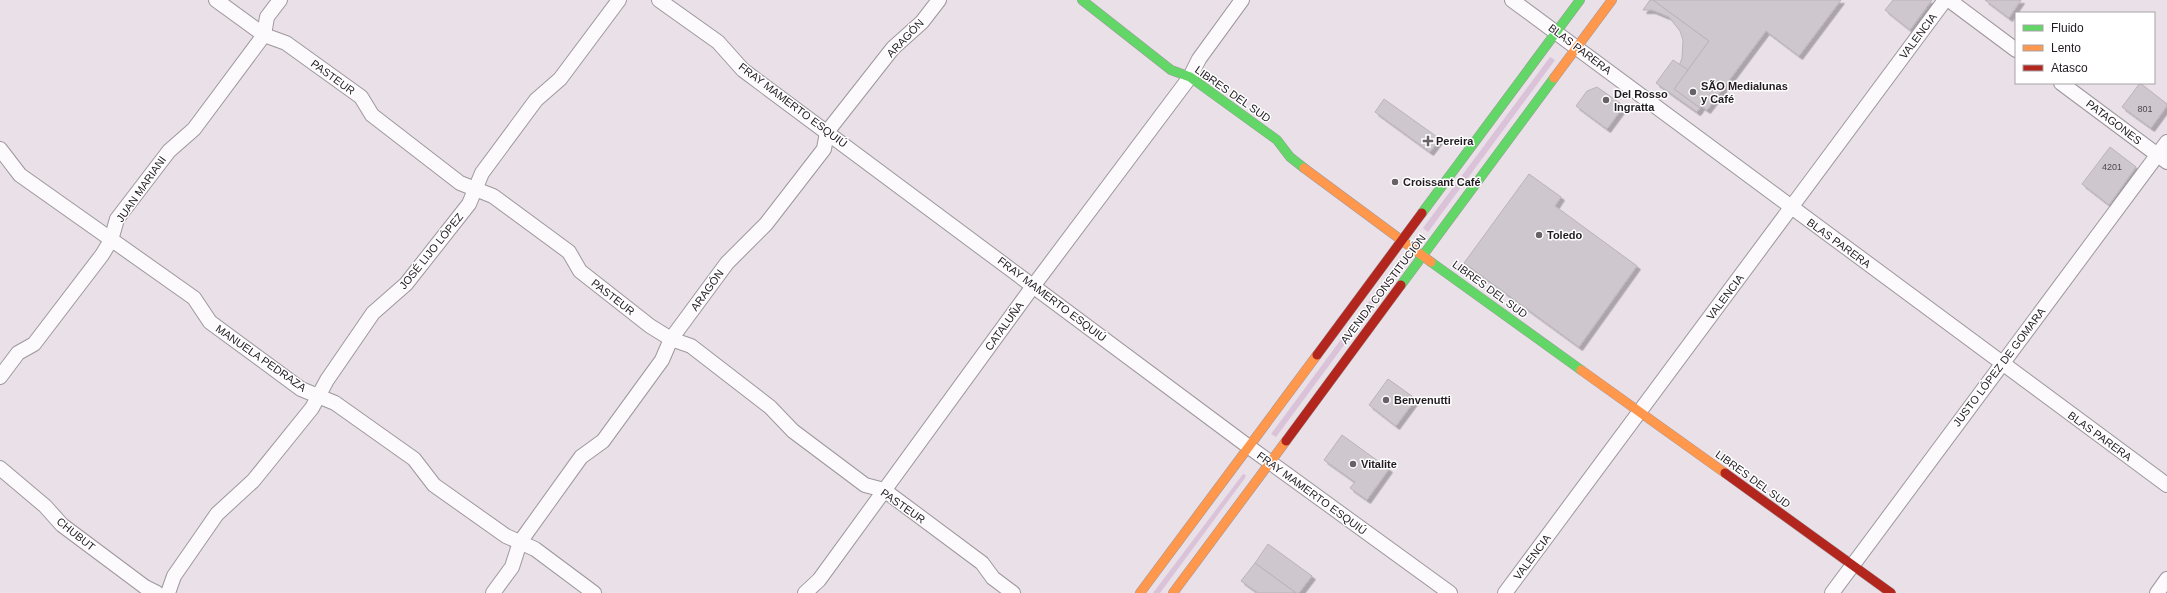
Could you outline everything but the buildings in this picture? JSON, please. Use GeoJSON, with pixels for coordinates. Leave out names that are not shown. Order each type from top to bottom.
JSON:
{"type":"FeatureCollection","features":[{"type":"Feature","properties":{"kind":"main road","name":"LIBRES DEL SUD"},"geometry":{"type":"LineString","coordinates":[[1082,0],[1172,70],[1190,77],[1277,140],[1290,157],[1401,240],[1891,593]]}},
{"type":"Feature","properties":{"kind":"main road","name":"AVENIDA CONSTITUCIÓN"},"geometry":{"type":"LineString","coordinates":[[1140,593],[1580,0]]}},
{"type":"Feature","properties":{"kind":"main road","name":"AVENIDA CONSTITUCIÓN"},"geometry":{"type":"LineString","coordinates":[[1173,593],[1612,0]]}},
{"type":"Feature","properties":{"kind":"street","name":"PASTEUR"},"geometry":{"type":"LineString","coordinates":[[216,0],[264,35],[286,43],[292,47],[361,97],[372,115],[460,182],[493,196],[569,252],[580,271],[650,326],[671,339],[691,346],[770,407],[793,431],[865,485],[884,490],[982,563],[993,578],[1013,593]]}},
{"type":"Feature","properties":{"kind":"street","name":"JUAN MARIANI"},"geometry":{"type":"LineString","coordinates":[[0,377],[18,353],[34,344],[102,255],[111,240],[117,219],[169,151],[194,129],[264,35],[267,17],[280,0]]}},
{"type":"Feature","properties":{"kind":"street","name":"JOSÉ LIJO LÓPEZ"},"geometry":{"type":"LineString","coordinates":[[168,593],[174,576],[217,514],[253,481],[312,408],[327,380],[373,313],[406,284],[469,204],[482,173],[536,100],[560,79],[619,0]]}},
{"type":"Feature","properties":{"kind":"street","name":"FRAY MAMERTO ESQUIÚ"},"geometry":{"type":"LineString","coordinates":[[659,0],[718,42],[742,70],[1034,285],[1249,447],[1450,593]]}},
{"type":"Feature","properties":{"kind":"street","name":"ARAGÓN"},"geometry":{"type":"LineString","coordinates":[[493,593],[512,566],[520,542],[581,457],[603,441],[608,435],[662,360],[671,339],[727,263],[766,224],[824,149],[826,132],[894,48],[922,22],[939,0]]}},
{"type":"Feature","properties":{"kind":"street","name":"CATALUÑA"},"geometry":{"type":"LineString","coordinates":[[805,593],[819,580],[1034,285],[1190,77],[1199,59],[1242,0]]}},
{"type":"Feature","properties":{"kind":"street","name":"BLAS PARERA"},"geometry":{"type":"LineString","coordinates":[[1512,0],[2167,485]]}},
{"type":"Feature","properties":{"kind":"street","name":"VALENCIA"},"geometry":{"type":"LineString","coordinates":[[1505,593],[1945,0]]}},
{"type":"Feature","properties":{"kind":"street"},"geometry":{"type":"LineString","coordinates":[[1949,0],[2015,49]]}},
{"type":"Feature","properties":{"kind":"street","name":"PATAGONES"},"geometry":{"type":"LineString","coordinates":[[2062,84],[2162,158]]}},
{"type":"Feature","properties":{"kind":"street","name":"JUSTO LÓPEZ DE GOMARA"},"geometry":{"type":"LineString","coordinates":[[1832,593],[2002,364],[2162,158],[2167,142]]}},
{"type":"Feature","properties":{"kind":"street","name":"MANUELA PEDRAZA"},"geometry":{"type":"LineString","coordinates":[[0,149],[20,175],[194,298],[210,322],[301,389],[335,402],[414,459],[434,485],[506,536],[535,549],[594,593]]}},
{"type":"Feature","properties":{"kind":"street","name":"CHUBUT"},"geometry":{"type":"LineString","coordinates":[[0,468],[45,506],[62,525],[145,587],[157,593]]}},
{"type":"Feature","properties":{"kind":"street"},"geometry":{"type":"LineString","coordinates":[[2157,593],[2167,579]]}},
{"type":"Feature","properties":{"kind":"shaded area"},"geometry":{"type":"Polygon","coordinates":[[[1550,57],[1555,60],[1428,232],[1423,228],[1550,57]]]}},
{"type":"Feature","properties":{"kind":"shaded area"},"geometry":{"type":"Polygon","coordinates":[[[1394,268],[1399,271],[1276,437],[1271,434],[1394,268]]]}},
{"type":"Feature","properties":{"kind":"shaded area"},"geometry":{"type":"Polygon","coordinates":[[[1243,474],[1246,475],[1245,478],[1160,593],[1153,593],[1243,474]]]}},
{"type":"Feature","properties":{"kind":"traffic: fast"},"geometry":{"type":"LineString","coordinates":[[1082,0],[1171,70],[1190,77],[1277,140],[1290,157],[1304,168]]}},
{"type":"Feature","properties":{"kind":"traffic: fast"},"geometry":{"type":"LineString","coordinates":[[1422,213],[1580,0]]}},
{"type":"Feature","properties":{"kind":"traffic: fast"},"geometry":{"type":"LineString","coordinates":[[1401,285],[1554,78]]}},
{"type":"Feature","properties":{"kind":"traffic: fast"},"geometry":{"type":"LineString","coordinates":[[1431,262],[1581,370]]}},
{"type":"Feature","properties":{"kind":"traffic: slow"},"geometry":{"type":"LineString","coordinates":[[1554,78],[1612,0]]}},
{"type":"Feature","properties":{"kind":"traffic: slow"},"geometry":{"type":"LineString","coordinates":[[1304,168],[1431,262]]}},
{"type":"Feature","properties":{"kind":"traffic: slow"},"geometry":{"type":"LineString","coordinates":[[1140,593],[1317,355]]}},
{"type":"Feature","properties":{"kind":"traffic: slow"},"geometry":{"type":"LineString","coordinates":[[1581,370],[1725,473]]}},
{"type":"Feature","properties":{"kind":"traffic: slow"},"geometry":{"type":"LineString","coordinates":[[1173,593],[1286,441]]}},
{"type":"Feature","properties":{"kind":"traffic: jam"},"geometry":{"type":"LineString","coordinates":[[1317,355],[1422,213]]}},
{"type":"Feature","properties":{"kind":"traffic: jam"},"geometry":{"type":"LineString","coordinates":[[1286,441],[1401,285]]}},
{"type":"Feature","properties":{"kind":"traffic: jam"},"geometry":{"type":"LineString","coordinates":[[1725,473],[1891,593]]}},
{"type":"Feature","properties":{"kind":"place","name":"SÃO Medialunas y Café"},"geometry":{"type":"Point","coordinates":[1693,92]}},
{"type":"Feature","properties":{"kind":"place","name":"Del Rosso Ingratta"},"geometry":{"type":"Point","coordinates":[1606,100]}},
{"type":"Feature","properties":{"kind":"place","name":"Pereira"},"geometry":{"type":"Point","coordinates":[1428,141]}},
{"type":"Feature","properties":{"kind":"place","name":"Croissant Café"},"geometry":{"type":"Point","coordinates":[1395,182]}},
{"type":"Feature","properties":{"kind":"place","name":"Toledo"},"geometry":{"type":"Point","coordinates":[1539,235]}},
{"type":"Feature","properties":{"kind":"place","name":"Benvenutti"},"geometry":{"type":"Point","coordinates":[1386,400]}},
{"type":"Feature","properties":{"kind":"place","name":"Vitalite"},"geometry":{"type":"Point","coordinates":[1353,464]}}]}
